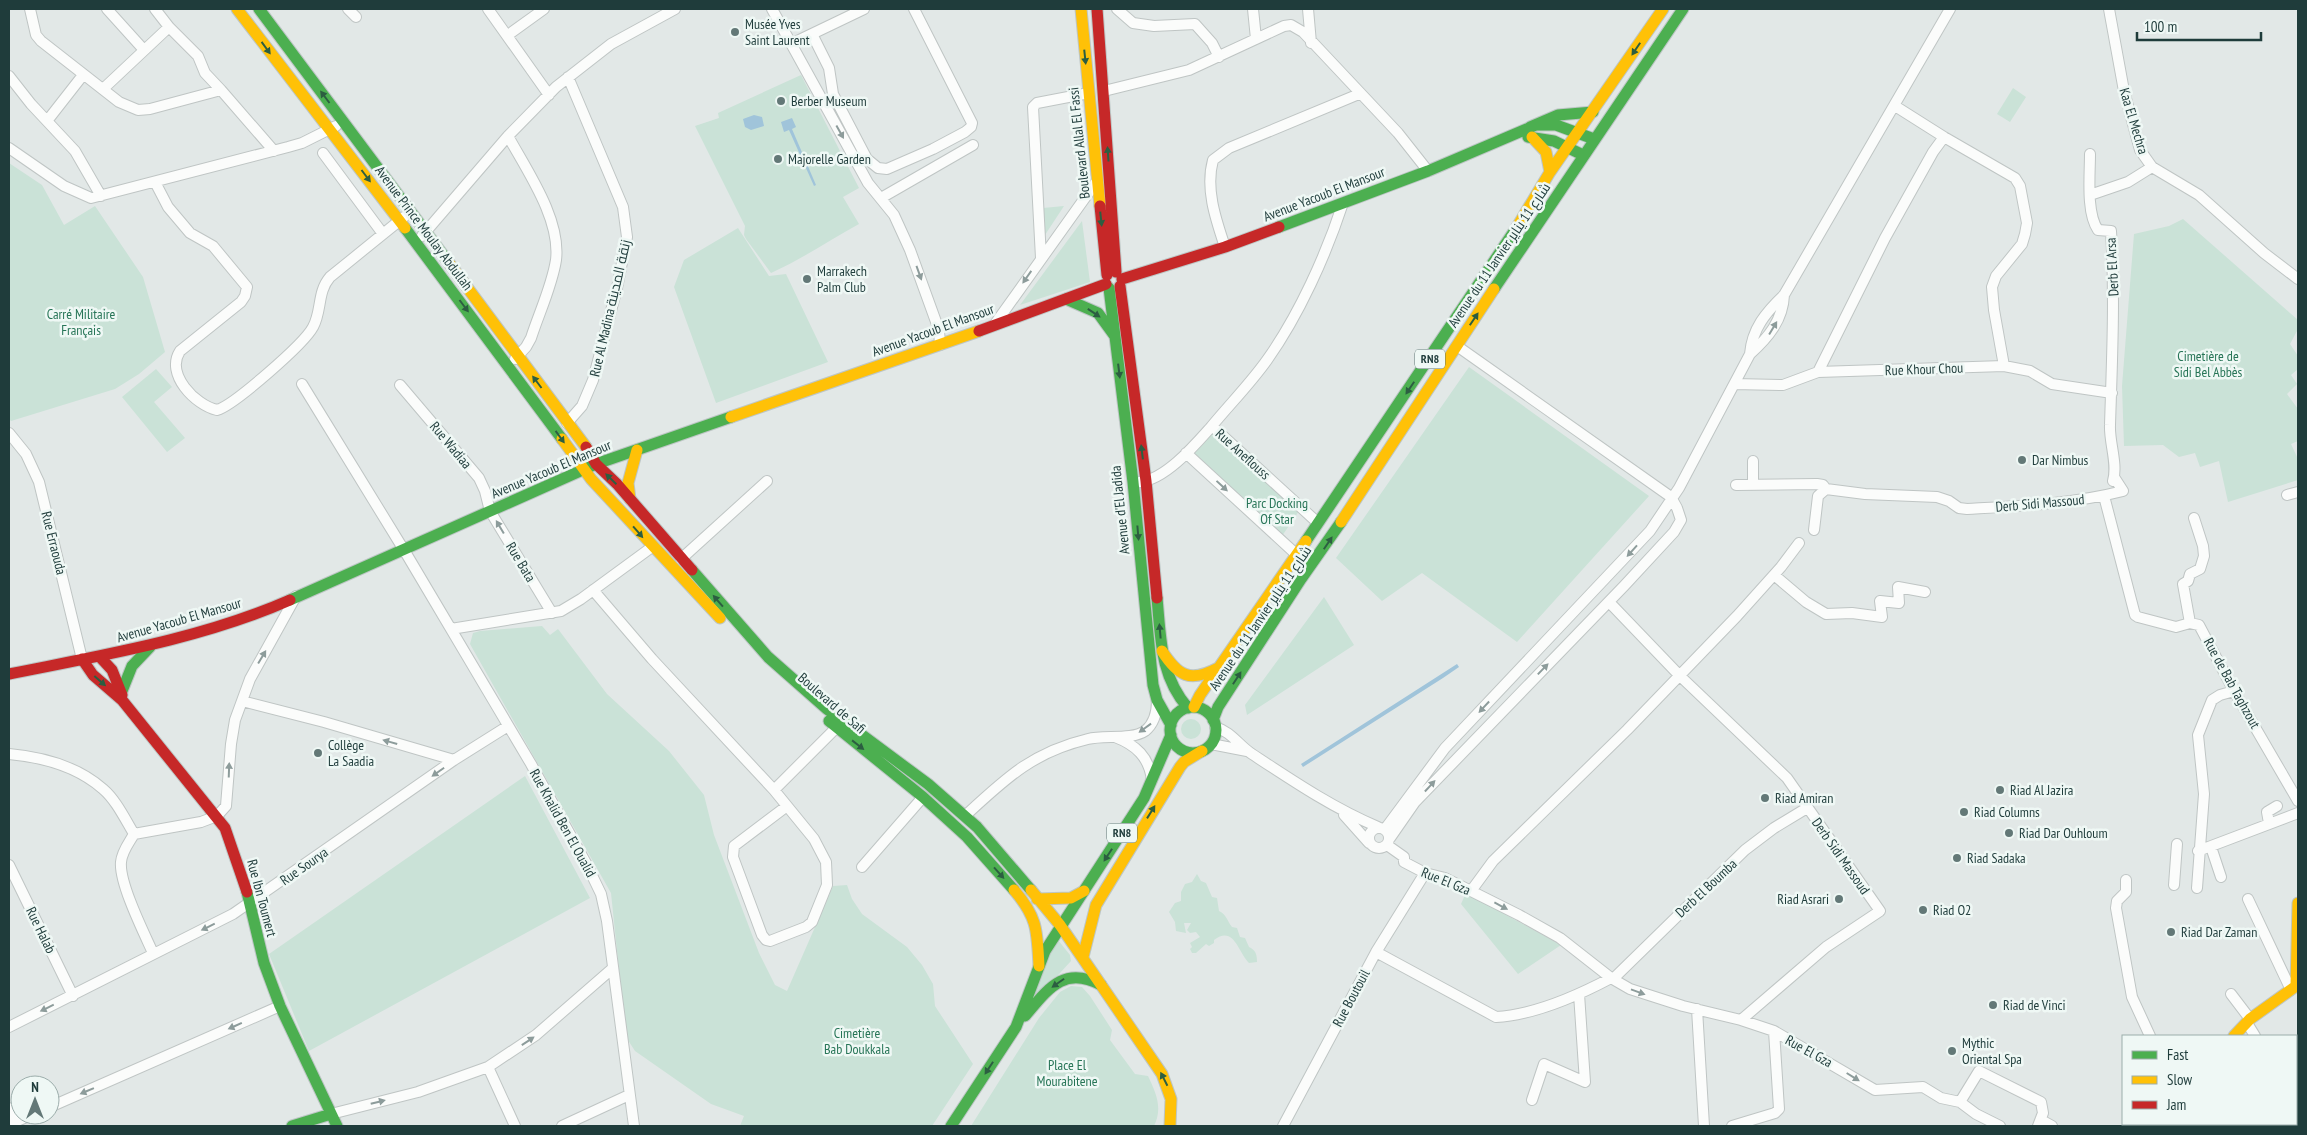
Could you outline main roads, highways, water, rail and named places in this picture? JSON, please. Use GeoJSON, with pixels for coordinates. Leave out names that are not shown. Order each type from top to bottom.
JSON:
{"type":"FeatureCollection","features":[{"type":"Feature","properties":{"kind":"main road","name":"Avenue Prince Moulay Abdullah"},"geometry":{"type":"LineString","coordinates":[[237,9],[281,69],[331,129],[488,338],[572,452],[581,470]]}},
{"type":"Feature","properties":{"kind":"main road","name":"Avenue Prince Moulay Abdullah"},"geometry":{"type":"LineString","coordinates":[[259,9],[584,444],[596,464]]}},
{"type":"Feature","properties":{"kind":"main road","name":"Boulevard Allal El Fassi"},"geometry":{"type":"LineString","coordinates":[[1080,9],[1097,181],[1113,281]]}},
{"type":"Feature","properties":{"kind":"main road","name":"Boulevard Allal El Fassi"},"geometry":{"type":"LineString","coordinates":[[1097,9],[1104,91],[1113,281]]}},
{"type":"Feature","properties":{"kind":"main road","name":"Avenue du 11 Janvier شارع 11 يناير"},"geometry":{"type":"LineString","coordinates":[[1191,708],[1297,555],[1522,220],[1550,172],[1663,9]]}},
{"type":"Feature","properties":{"kind":"main road","name":"Avenue du 11 Janvier شارع 11 يناير"},"geometry":{"type":"LineString","coordinates":[[1214,724],[1218,707],[1301,579],[1331,538],[1584,154],[1683,9]]}},
{"type":"Feature","properties":{"kind":"main road"},"geometry":{"type":"LineString","coordinates":[[1550,172],[1546,150],[1531,132],[1558,115],[1593,112]]}},
{"type":"Feature","properties":{"kind":"main road","name":"Avenue Yacoub El Mansour"},"geometry":{"type":"LineString","coordinates":[[9,674],[152,645],[194,634],[265,611],[596,464],[940,345],[1113,281],[1226,248],[1428,171],[1505,138],[1531,132],[1548,124],[1578,132],[1594,139]]}},
{"type":"Feature","properties":{"kind":"main road","name":"Avenue Yacoub El Mansour"},"geometry":{"type":"LineString","coordinates":[[1531,132],[1584,154]]}},
{"type":"Feature","properties":{"kind":"main road","name":"Avenue d'El Jadida"},"geometry":{"type":"LineString","coordinates":[[1113,281],[1115,336],[1133,482],[1152,675],[1157,700],[1171,730]]}},
{"type":"Feature","properties":{"kind":"main road","name":"Avenue d'El Jadida"},"geometry":{"type":"LineString","coordinates":[[1113,281],[1146,481],[1162,651],[1169,680],[1179,698],[1191,708]]}},
{"type":"Feature","properties":{"kind":"main road"},"geometry":{"type":"LineString","coordinates":[[1066,299],[1098,313],[1115,336]]}},
{"type":"Feature","properties":{"kind":"main road"},"geometry":{"type":"LineString","coordinates":[[488,338],[498,330]]}},
{"type":"Feature","properties":{"kind":"main road"},"geometry":{"type":"LineString","coordinates":[[630,499],[628,483],[637,450]]}},
{"type":"Feature","properties":{"kind":"main road","name":"Boulevard de Safi"},"geometry":{"type":"LineString","coordinates":[[596,464],[630,499],[739,632]]}},
{"type":"Feature","properties":{"kind":"main road","name":"Boulevard de Safi"},"geometry":{"type":"LineString","coordinates":[[581,470],[605,493],[652,547],[824,711],[928,784],[966,815],[977,827],[1060,925],[1167,1084],[1173,1106],[1170,1126]]}},
{"type":"Feature","properties":{"kind":"main road"},"geometry":{"type":"LineString","coordinates":[[122,696],[130,669],[139,656],[152,645]]}},
{"type":"Feature","properties":{"kind":"main road"},"geometry":{"type":"LineString","coordinates":[[1162,651],[1172,667],[1185,676],[1195,678],[1219,668]]}},
{"type":"Feature","properties":{"kind":"main road","name":"Rue Ibn Toumert"},"geometry":{"type":"LineString","coordinates":[[100,657],[112,670],[122,696],[158,746],[226,828],[250,903],[264,964],[280,1006],[337,1126]]}},
{"type":"Feature","properties":{"kind":"main road","name":"Rue Ibn Toumert"},"geometry":{"type":"LineString","coordinates":[[82,659],[93,675],[122,696]]}},
{"type":"Feature","properties":{"kind":"main road"},"geometry":{"type":"LineString","coordinates":[[1191,708],[1205,711],[1214,724]]}},
{"type":"Feature","properties":{"kind":"main road","name":"RN8"},"geometry":{"type":"LineString","coordinates":[[951,1126],[1016,1027],[1044,951],[1085,890],[1152,783],[1176,714],[1191,708]]}},
{"type":"Feature","properties":{"kind":"main road","name":"Boulevard de Safi"},"geometry":{"type":"LineString","coordinates":[[824,711],[836,728],[921,795],[967,837],[1019,896],[1033,916],[1037,928],[1039,966]]}},
{"type":"Feature","properties":{"kind":"main road","name":"RN8"},"geometry":{"type":"LineString","coordinates":[[1083,957],[1096,905],[1180,767],[1184,762],[1206,747],[1214,736],[1214,724]]}},
{"type":"Feature","properties":{"kind":"main road"},"geometry":{"type":"LineString","coordinates":[[1171,730],[1174,743],[1181,750],[1191,752],[1206,747]]}},
{"type":"Feature","properties":{"kind":"main road"},"geometry":{"type":"LineString","coordinates":[[921,795],[928,784]]}},
{"type":"Feature","properties":{"kind":"main road"},"geometry":{"type":"LineString","coordinates":[[967,837],[977,827]]}},
{"type":"Feature","properties":{"kind":"main road"},"geometry":{"type":"LineString","coordinates":[[1037,899],[1071,898],[1085,890]]}},
{"type":"Feature","properties":{"kind":"main road"},"geometry":{"type":"LineString","coordinates":[[2235,1035],[2248,1021],[2295,987],[2298,903]]}},
{"type":"Feature","properties":{"kind":"main road"},"geometry":{"type":"LineString","coordinates":[[1016,1027],[1043,996],[1063,978],[1081,976],[1102,986]]}},
{"type":"Feature","properties":{"kind":"main road"},"geometry":{"type":"LineString","coordinates":[[292,1126],[331,1114]]}},
{"type":"Feature","properties":{"kind":"water"},"geometry":{"type":"Polygon","coordinates":[[[754,115],[762,117],[764,126],[751,130],[745,127],[743,119],[754,115]]]}},
{"type":"Feature","properties":{"kind":"water"},"geometry":{"type":"Polygon","coordinates":[[[792,118],[796,127],[792,129],[816,185],[814,186],[789,130],[784,132],[781,122],[792,118]]]}},
{"type":"Feature","properties":{"kind":"water"},"geometry":{"type":"Polygon","coordinates":[[[1457,664],[1459,667],[1443,678],[1303,767],[1301,764],[1457,664]]]}},
{"type":"Feature","properties":{"kind":"place","name":"Musée Yves Saint Laurent"},"geometry":{"type":"Point","coordinates":[735,32]}},
{"type":"Feature","properties":{"kind":"place","name":"Berber Museum"},"geometry":{"type":"Point","coordinates":[781,101]}},
{"type":"Feature","properties":{"kind":"place","name":"Majorelle Garden"},"geometry":{"type":"Point","coordinates":[778,159]}},
{"type":"Feature","properties":{"kind":"place","name":"Marrakech Palm Club"},"geometry":{"type":"Point","coordinates":[807,279]}},
{"type":"Feature","properties":{"kind":"place","name":"Dar Nimbus"},"geometry":{"type":"Point","coordinates":[2022,460]}},
{"type":"Feature","properties":{"kind":"place","name":"Collège La Saadia"},"geometry":{"type":"Point","coordinates":[318,753]}},
{"type":"Feature","properties":{"kind":"place","name":"Riad Al Jazira"},"geometry":{"type":"Point","coordinates":[2000,790]}},
{"type":"Feature","properties":{"kind":"place","name":"Riad Amiran"},"geometry":{"type":"Point","coordinates":[1765,798]}},
{"type":"Feature","properties":{"kind":"place","name":"Riad Columns"},"geometry":{"type":"Point","coordinates":[1964,812]}},
{"type":"Feature","properties":{"kind":"place","name":"Riad Dar Ouhloum"},"geometry":{"type":"Point","coordinates":[2009,833]}},
{"type":"Feature","properties":{"kind":"place","name":"Riad Sadaka"},"geometry":{"type":"Point","coordinates":[1957,858]}},
{"type":"Feature","properties":{"kind":"place","name":"Riad Asrari"},"geometry":{"type":"Point","coordinates":[1839,899]}},
{"type":"Feature","properties":{"kind":"place","name":"Riad O2"},"geometry":{"type":"Point","coordinates":[1923,910]}},
{"type":"Feature","properties":{"kind":"place","name":"Riad Dar Zaman"},"geometry":{"type":"Point","coordinates":[2171,932]}},
{"type":"Feature","properties":{"kind":"place","name":"Riad de Vinci"},"geometry":{"type":"Point","coordinates":[1993,1005]}},
{"type":"Feature","properties":{"kind":"place","name":"Mythic Oriental Spa"},"geometry":{"type":"Point","coordinates":[1952,1051]}},
{"type":"Feature","properties":{"kind":"park label","name":"Carré Militaire Français"},"geometry":{"type":"Point","coordinates":[81,322]}},
{"type":"Feature","properties":{"kind":"park label","name":"Cimetière de Sidi Bel Abbès"},"geometry":{"type":"Point","coordinates":[2208,364]}},
{"type":"Feature","properties":{"kind":"park label","name":"Parc Docking Of Star"},"geometry":{"type":"Point","coordinates":[1277,512]}},
{"type":"Feature","properties":{"kind":"park label","name":"Cimetière Bab Doukkala"},"geometry":{"type":"Point","coordinates":[857,1042]}},
{"type":"Feature","properties":{"kind":"park label","name":"Place El Mourabitene"},"geometry":{"type":"Point","coordinates":[1067,1074]}}]}
